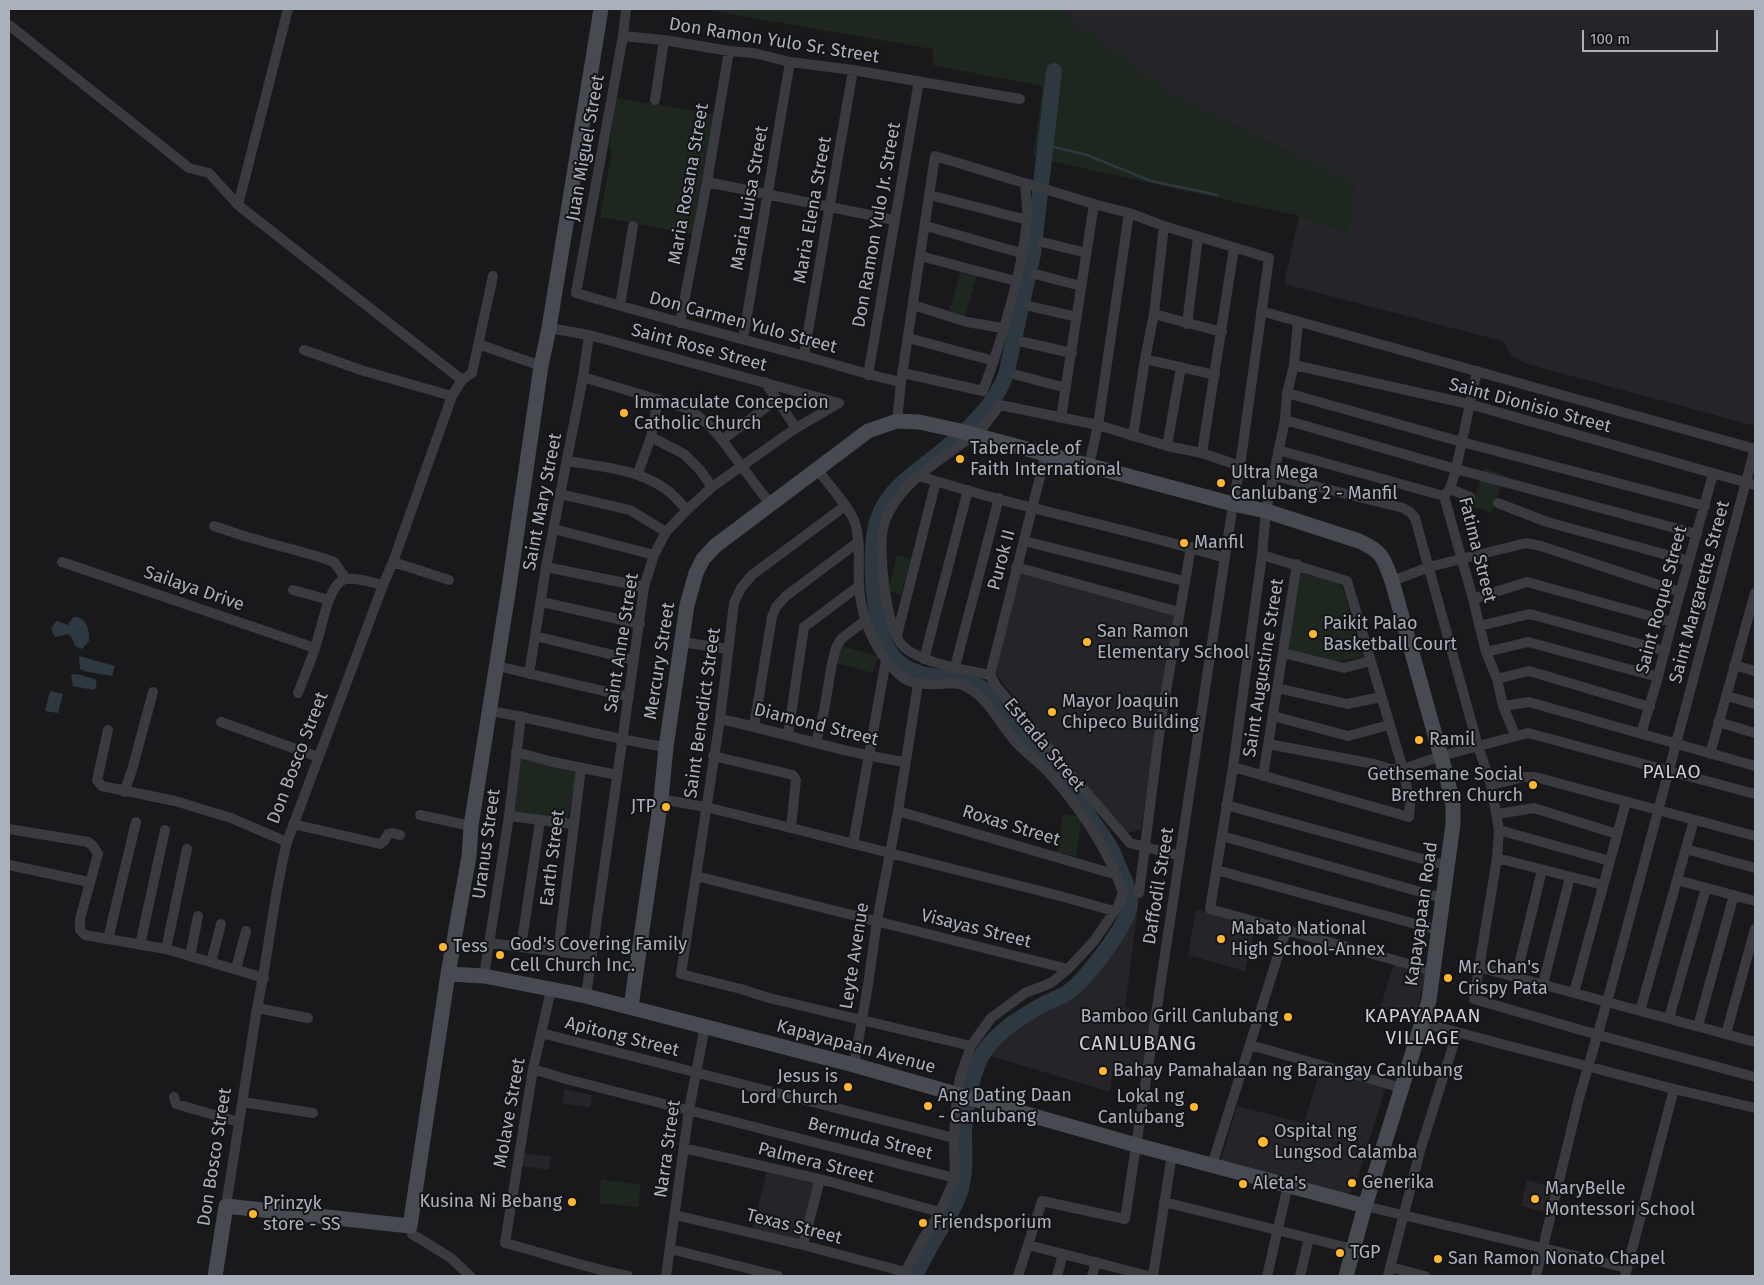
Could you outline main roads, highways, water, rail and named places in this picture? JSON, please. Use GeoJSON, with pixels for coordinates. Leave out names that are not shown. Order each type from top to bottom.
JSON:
{"type":"FeatureCollection","features":[{"type":"Feature","properties":{"kind":"waterway"},"geometry":{"type":"LineString","coordinates":[[915,1276],[960,1192],[964,1171],[966,1112],[973,1077],[981,1057],[998,1035],[1021,1017],[1075,987],[1094,966],[1114,939],[1122,926],[1130,905],[1130,896],[1110,847],[1059,776],[1026,740],[1002,708],[987,692],[968,682],[934,677],[916,672],[897,661],[889,651],[879,625],[874,592],[873,559],[875,531],[885,504],[903,482],[974,423],[996,396],[1006,375],[1033,254],[1054,71]]}},
{"type":"Feature","properties":{"kind":"waterway"},"geometry":{"type":"LineString","coordinates":[[1045,145],[1087,155],[1151,181],[1218,195]]}},
{"type":"Feature","properties":{"kind":"place","name":"Immaculate Concepcion Catholic Church"},"geometry":{"type":"Point","coordinates":[624,413]}},
{"type":"Feature","properties":{"kind":"place","name":"Tabernacle of Faith International"},"geometry":{"type":"Point","coordinates":[960,459]}},
{"type":"Feature","properties":{"kind":"place","name":"Ultra Mega Canlubang 2 - Manfil"},"geometry":{"type":"Point","coordinates":[1221,483]}},
{"type":"Feature","properties":{"kind":"place","name":"Manfil"},"geometry":{"type":"Point","coordinates":[1184,543]}},
{"type":"Feature","properties":{"kind":"place","name":"Paikit Palao Basketball Court"},"geometry":{"type":"Point","coordinates":[1313,634]}},
{"type":"Feature","properties":{"kind":"place","name":"San Ramon Elementary School"},"geometry":{"type":"Point","coordinates":[1087,642]}},
{"type":"Feature","properties":{"kind":"place","name":"Mayor Joaquin Chipeco Building"},"geometry":{"type":"Point","coordinates":[1052,712]}},
{"type":"Feature","properties":{"kind":"place","name":"Ramil"},"geometry":{"type":"Point","coordinates":[1419,740]}},
{"type":"Feature","properties":{"kind":"place","name":"Gethsemane Social Brethren Church"},"geometry":{"type":"Point","coordinates":[1533,785]}},
{"type":"Feature","properties":{"kind":"place","name":"JTP"},"geometry":{"type":"Point","coordinates":[666,807]}},
{"type":"Feature","properties":{"kind":"place","name":"Mabato National High School-Annex"},"geometry":{"type":"Point","coordinates":[1221,939]}},
{"type":"Feature","properties":{"kind":"place","name":"Tess"},"geometry":{"type":"Point","coordinates":[443,947]}},
{"type":"Feature","properties":{"kind":"place","name":"God's Covering Family Cell Church Inc."},"geometry":{"type":"Point","coordinates":[500,955]}},
{"type":"Feature","properties":{"kind":"place","name":"Mr. Chan's Crispy Pata"},"geometry":{"type":"Point","coordinates":[1448,978]}},
{"type":"Feature","properties":{"kind":"place","name":"Bamboo Grill Canlubang"},"geometry":{"type":"Point","coordinates":[1288,1017]}},
{"type":"Feature","properties":{"kind":"place","name":"Bahay Pamahalaan ng Barangay Canlubang"},"geometry":{"type":"Point","coordinates":[1103,1071]}},
{"type":"Feature","properties":{"kind":"place","name":"Jesus is Lord Church"},"geometry":{"type":"Point","coordinates":[848,1087]}},
{"type":"Feature","properties":{"kind":"place","name":"Ang Dating Daan - Canlubang"},"geometry":{"type":"Point","coordinates":[928,1106]}},
{"type":"Feature","properties":{"kind":"place","name":"Lokal ng Canlubang"},"geometry":{"type":"Point","coordinates":[1194,1107]}},
{"type":"Feature","properties":{"kind":"place","name":"Ospital ng Lungsod Calamba"},"geometry":{"type":"Point","coordinates":[1263,1142]}},
{"type":"Feature","properties":{"kind":"place","name":"Generika"},"geometry":{"type":"Point","coordinates":[1352,1183]}},
{"type":"Feature","properties":{"kind":"place","name":"Aleta's"},"geometry":{"type":"Point","coordinates":[1243,1184]}},
{"type":"Feature","properties":{"kind":"place","name":"MaryBelle Montessori School"},"geometry":{"type":"Point","coordinates":[1535,1199]}},
{"type":"Feature","properties":{"kind":"place","name":"Kusina Ni Bebang"},"geometry":{"type":"Point","coordinates":[572,1202]}},
{"type":"Feature","properties":{"kind":"place","name":"Prinzyk store - SS"},"geometry":{"type":"Point","coordinates":[253,1214]}},
{"type":"Feature","properties":{"kind":"place","name":"Friendsporium"},"geometry":{"type":"Point","coordinates":[923,1223]}},
{"type":"Feature","properties":{"kind":"place","name":"TGP"},"geometry":{"type":"Point","coordinates":[1340,1253]}},
{"type":"Feature","properties":{"kind":"place","name":"San Ramon Nonato Chapel"},"geometry":{"type":"Point","coordinates":[1438,1259]}},
{"type":"Feature","properties":{"kind":"district","name":"PALAO"},"geometry":{"type":"Point","coordinates":[1672,773]}},
{"type":"Feature","properties":{"kind":"district","name":"KAPAYAPAAN VILLAGE"},"geometry":{"type":"Point","coordinates":[1423,1028]}},
{"type":"Feature","properties":{"kind":"district","name":"CANLUBANG"},"geometry":{"type":"Point","coordinates":[1138,1044]}}]}
